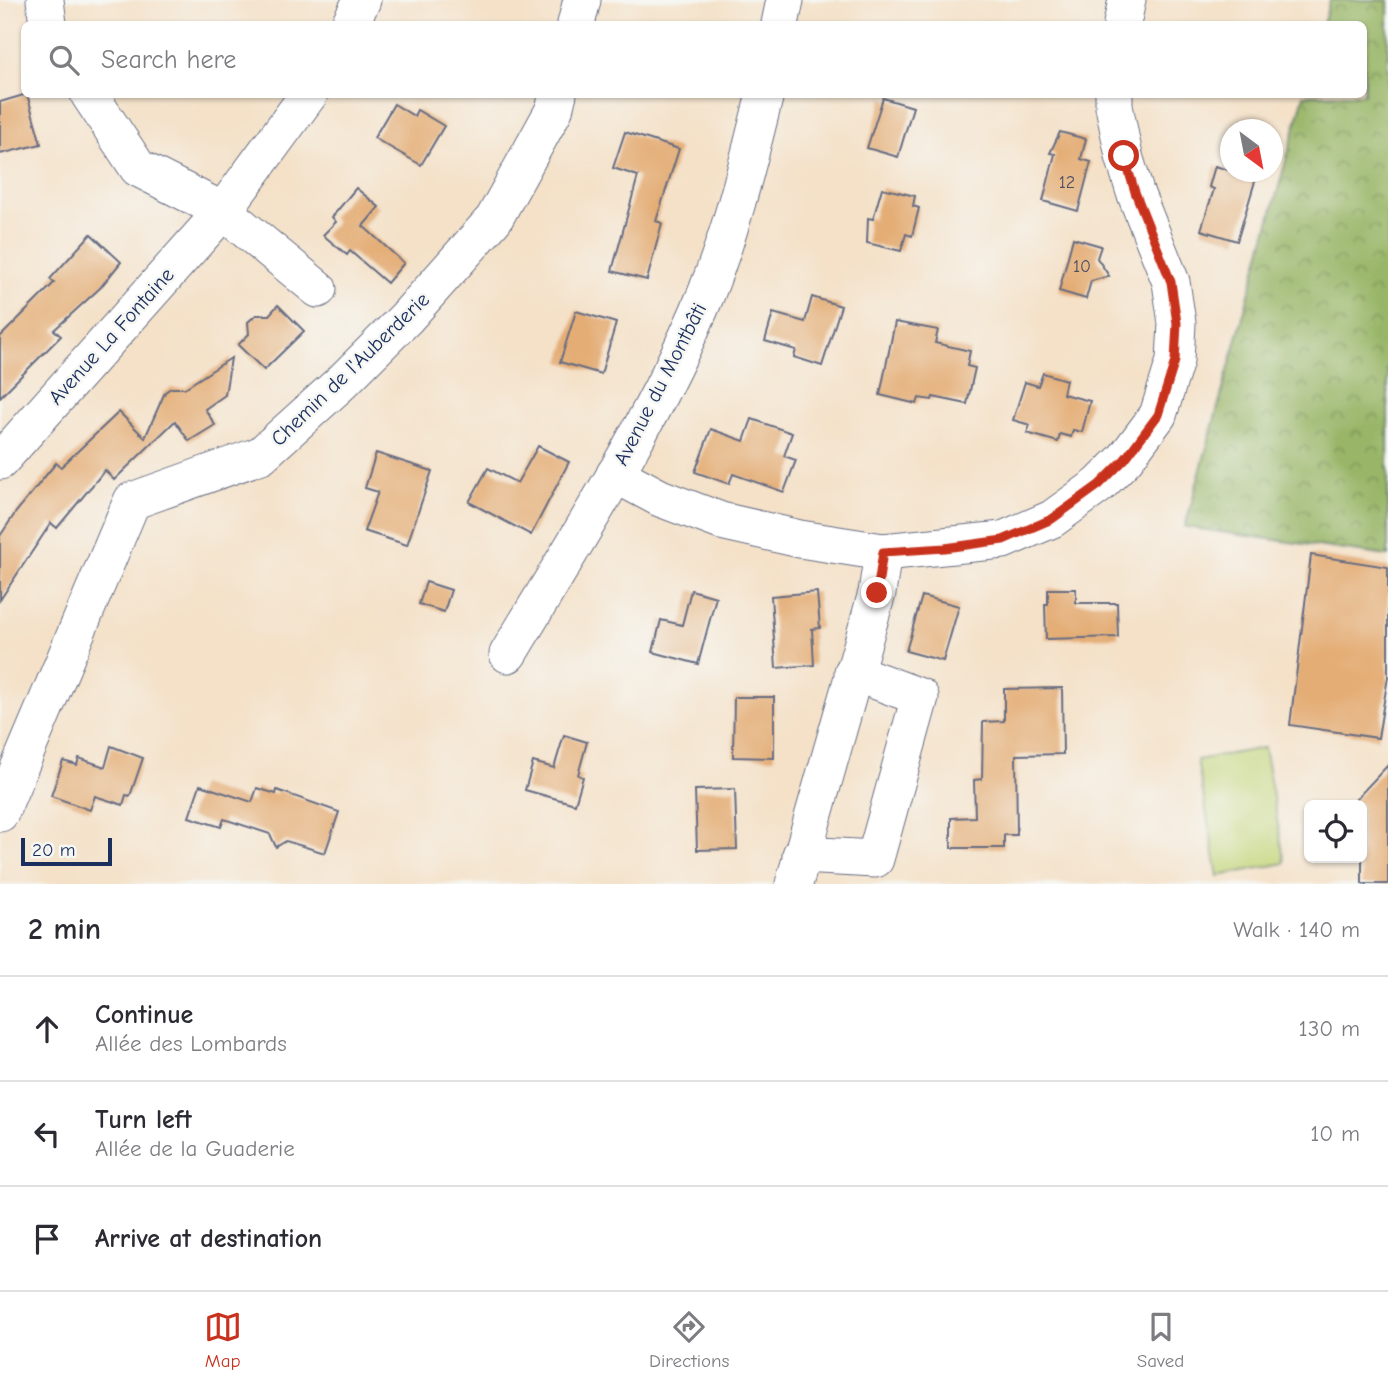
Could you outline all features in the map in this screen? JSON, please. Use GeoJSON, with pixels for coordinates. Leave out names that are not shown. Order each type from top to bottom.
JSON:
{"type":"FeatureCollection","features":[{"type":"Feature","properties":{"kind":"street"},"geometry":{"type":"LineString","coordinates":[[46,0],[48,21]]}},
{"type":"Feature","properties":{"kind":"street"},"geometry":{"type":"LineString","coordinates":[[352,21],[362,0]]}},
{"type":"Feature","properties":{"kind":"street"},"geometry":{"type":"LineString","coordinates":[[577,21],[582,0]]}},
{"type":"Feature","properties":{"kind":"street"},"geometry":{"type":"LineString","coordinates":[[781,21],[785,0]]}},
{"type":"Feature","properties":{"kind":"street"},"geometry":{"type":"LineString","coordinates":[[1123,21],[1127,0]]}},
{"type":"Feature","properties":{"kind":"street"},"geometry":{"type":"LineString","coordinates":[[92,98],[138,168],[223,211],[318,289]]}},
{"type":"Feature","properties":{"kind":"street","name":"Avenue La Fontaine"},"geometry":{"type":"LineString","coordinates":[[0,461],[223,211],[306,98]]}},
{"type":"Feature","properties":{"kind":"street","name":"Chemin de l'Auberderie"},"geometry":{"type":"LineString","coordinates":[[0,813],[132,501],[261,455],[342,382],[406,318],[494,219],[554,110],[557,98]]}},
{"type":"Feature","properties":{"kind":"street","name":"Avenue du Montbâti"},"geometry":{"type":"LineString","coordinates":[[508,654],[615,474],[676,360],[727,237],[764,98]]}},
{"type":"Feature","properties":{"kind":"street"},"geometry":{"type":"LineString","coordinates":[[615,474],[660,498],[721,521],[800,539],[883,552],[945,548],[1003,540],[1052,519],[1099,485],[1125,459],[1158,415],[1175,361],[1177,323],[1171,282],[1135,192],[1124,156],[1114,98]]}},
{"type":"Feature","properties":{"kind":"street"},"geometry":{"type":"LineString","coordinates":[[853,672],[920,697],[875,859],[797,869],[853,672],[877,593],[883,552]]}},
{"type":"Feature","properties":{"kind":"green space"},"geometry":{"type":"Polygon","coordinates":[[[1330,0],[1388,0],[1388,556],[1185,527],[1280,182],[1283,182],[1283,171],[1303,98],[1367,98],[1367,21],[1324,21],[1330,0]]]}},
{"type":"Feature","properties":{"kind":"green space"},"geometry":{"type":"Polygon","coordinates":[[[1264,748],[1285,863],[1218,876],[1197,760],[1264,748]]]}},
{"type":"Feature","properties":{"kind":"building"},"geometry":{"type":"Polygon","coordinates":[[[21,96],[21,98],[28,98],[41,144],[0,154],[0,102],[21,96]]]}},
{"type":"Feature","properties":{"kind":"building"},"geometry":{"type":"Polygon","coordinates":[[[883,98],[913,107],[898,157],[867,148],[883,98]]]}},
{"type":"Feature","properties":{"kind":"building"},"geometry":{"type":"Polygon","coordinates":[[[394,104],[414,116],[417,110],[444,126],[421,165],[374,138],[394,104]]]}},
{"type":"Feature","properties":{"kind":"building"},"geometry":{"type":"Polygon","coordinates":[[[625,132],[679,149],[656,221],[662,223],[647,280],[612,271],[638,176],[613,168],[625,132]]]}},
{"type":"Feature","properties":{"kind":"building"},"geometry":{"type":"Polygon","coordinates":[[[1060,132],[1086,139],[1081,159],[1091,162],[1078,211],[1043,201],[1055,154],[1050,153],[1060,132]]]}},
{"type":"Feature","properties":{"kind":"building"},"geometry":{"type":"Polygon","coordinates":[[[1215,166],[1220,167],[1220,182],[1255,182],[1237,241],[1201,230],[1214,189],[1209,187],[1215,166]]]}},
{"type":"Feature","properties":{"kind":"building"},"geometry":{"type":"Polygon","coordinates":[[[356,188],[379,207],[363,226],[404,263],[387,283],[350,251],[347,255],[323,235],[336,222],[332,217],[356,188]]]}},
{"type":"Feature","properties":{"kind":"building"},"geometry":{"type":"Polygon","coordinates":[[[882,188],[915,196],[913,206],[919,208],[912,236],[906,234],[901,251],[867,243],[868,218],[873,219],[882,188]]]}},
{"type":"Feature","properties":{"kind":"building"},"geometry":{"type":"Polygon","coordinates":[[[91,234],[121,262],[100,288],[54,330],[61,336],[0,397],[0,337],[54,283],[50,279],[91,234]]]}},
{"type":"Feature","properties":{"kind":"building"},"geometry":{"type":"Polygon","coordinates":[[[1073,238],[1101,246],[1097,258],[1109,276],[1091,281],[1086,299],[1059,291],[1073,238]]]}},
{"type":"Feature","properties":{"kind":"building"},"geometry":{"type":"Polygon","coordinates":[[[812,297],[841,306],[822,366],[794,357],[796,350],[765,341],[773,313],[805,322],[812,297]]]}},
{"type":"Feature","properties":{"kind":"building"},"geometry":{"type":"Polygon","coordinates":[[[278,305],[304,331],[264,370],[238,345],[249,334],[248,322],[256,315],[269,315],[278,305]]]}},
{"type":"Feature","properties":{"kind":"building"},"geometry":{"type":"Polygon","coordinates":[[[576,311],[616,323],[601,374],[560,362],[576,311]]]}},
{"type":"Feature","properties":{"kind":"building"},"geometry":{"type":"Polygon","coordinates":[[[895,322],[938,330],[935,343],[970,351],[967,366],[975,368],[967,404],[933,397],[932,400],[919,398],[917,404],[880,395],[895,322]]]}},
{"type":"Feature","properties":{"kind":"building"},"geometry":{"type":"Polygon","coordinates":[[[231,358],[225,395],[205,409],[215,425],[189,441],[175,421],[114,480],[105,470],[57,528],[51,523],[0,600],[0,536],[56,463],[61,467],[119,412],[145,438],[165,392],[171,388],[185,388],[231,358]]]}},
{"type":"Feature","properties":{"kind":"building"},"geometry":{"type":"Polygon","coordinates":[[[1043,373],[1066,380],[1063,394],[1090,401],[1082,432],[1073,430],[1071,437],[1060,434],[1058,442],[1027,433],[1030,425],[1013,420],[1025,382],[1038,386],[1043,373]]]}},
{"type":"Feature","properties":{"kind":"building"},"geometry":{"type":"Polygon","coordinates":[[[752,419],[792,433],[784,456],[796,460],[784,492],[733,474],[729,484],[695,472],[711,429],[744,441],[752,419]]]}},
{"type":"Feature","properties":{"kind":"building"},"geometry":{"type":"Polygon","coordinates":[[[538,446],[569,462],[531,535],[469,502],[488,468],[517,483],[538,446]]]}},
{"type":"Feature","properties":{"kind":"building"},"geometry":{"type":"Polygon","coordinates":[[[376,453],[432,471],[407,545],[364,531],[378,492],[365,488],[376,453]]]}},
{"type":"Feature","properties":{"kind":"building"},"geometry":{"type":"Polygon","coordinates":[[[1311,555],[1388,567],[1388,677],[1378,738],[1290,725],[1311,555]]]}},
{"type":"Feature","properties":{"kind":"building"},"geometry":{"type":"Polygon","coordinates":[[[426,582],[451,590],[444,612],[419,604],[426,582]]]}},
{"type":"Feature","properties":{"kind":"building"},"geometry":{"type":"Polygon","coordinates":[[[1048,589],[1076,589],[1076,603],[1117,603],[1118,637],[1046,639],[1045,604],[1048,604],[1048,589]]]}},
{"type":"Feature","properties":{"kind":"building"},"geometry":{"type":"Polygon","coordinates":[[[691,590],[716,597],[698,664],[653,652],[661,620],[682,625],[691,590]]]}},
{"type":"Feature","properties":{"kind":"building"},"geometry":{"type":"Polygon","coordinates":[[[817,592],[820,628],[812,629],[814,665],[776,668],[771,596],[817,592]]]}},
{"type":"Feature","properties":{"kind":"building"},"geometry":{"type":"Polygon","coordinates":[[[922,596],[959,606],[943,661],[906,651],[922,596]]]}},
{"type":"Feature","properties":{"kind":"building"},"geometry":{"type":"Polygon","coordinates":[[[1062,688],[1063,754],[1016,755],[1017,835],[1004,835],[1004,848],[951,848],[951,818],[975,817],[974,780],[982,779],[983,722],[1004,721],[1004,689],[1062,688]]]}},
{"type":"Feature","properties":{"kind":"building"},"geometry":{"type":"Polygon","coordinates":[[[734,697],[774,697],[774,758],[733,757],[734,697]]]}},
{"type":"Feature","properties":{"kind":"building"},"geometry":{"type":"Polygon","coordinates":[[[564,735],[587,742],[578,775],[583,777],[575,804],[525,790],[533,762],[554,768],[564,735]]]}},
{"type":"Feature","properties":{"kind":"building"},"geometry":{"type":"Polygon","coordinates":[[[111,746],[143,758],[130,796],[126,795],[123,805],[95,796],[90,810],[51,796],[63,761],[77,765],[79,758],[105,767],[111,746]]]}},
{"type":"Feature","properties":{"kind":"building"},"geometry":{"type":"Polygon","coordinates":[[[1388,765],[1388,884],[1362,884],[1362,863],[1367,863],[1367,800],[1355,800],[1388,765]]]}},
{"type":"Feature","properties":{"kind":"building"},"geometry":{"type":"Polygon","coordinates":[[[200,785],[252,802],[257,788],[276,794],[277,790],[339,812],[325,853],[286,841],[276,847],[270,834],[224,819],[221,827],[189,817],[200,785]]]}},
{"type":"Feature","properties":{"kind":"building"},"geometry":{"type":"Polygon","coordinates":[[[735,789],[737,849],[697,850],[695,790],[735,789]]]}},
{"type":"Feature","properties":{"kind":"route"},"geometry":{"type":"LineString","coordinates":[[877,593],[883,552],[945,548],[1003,540],[1052,519],[1099,485],[1125,459],[1158,415],[1175,361],[1177,323],[1171,282],[1135,192],[1124,156]]}}]}
